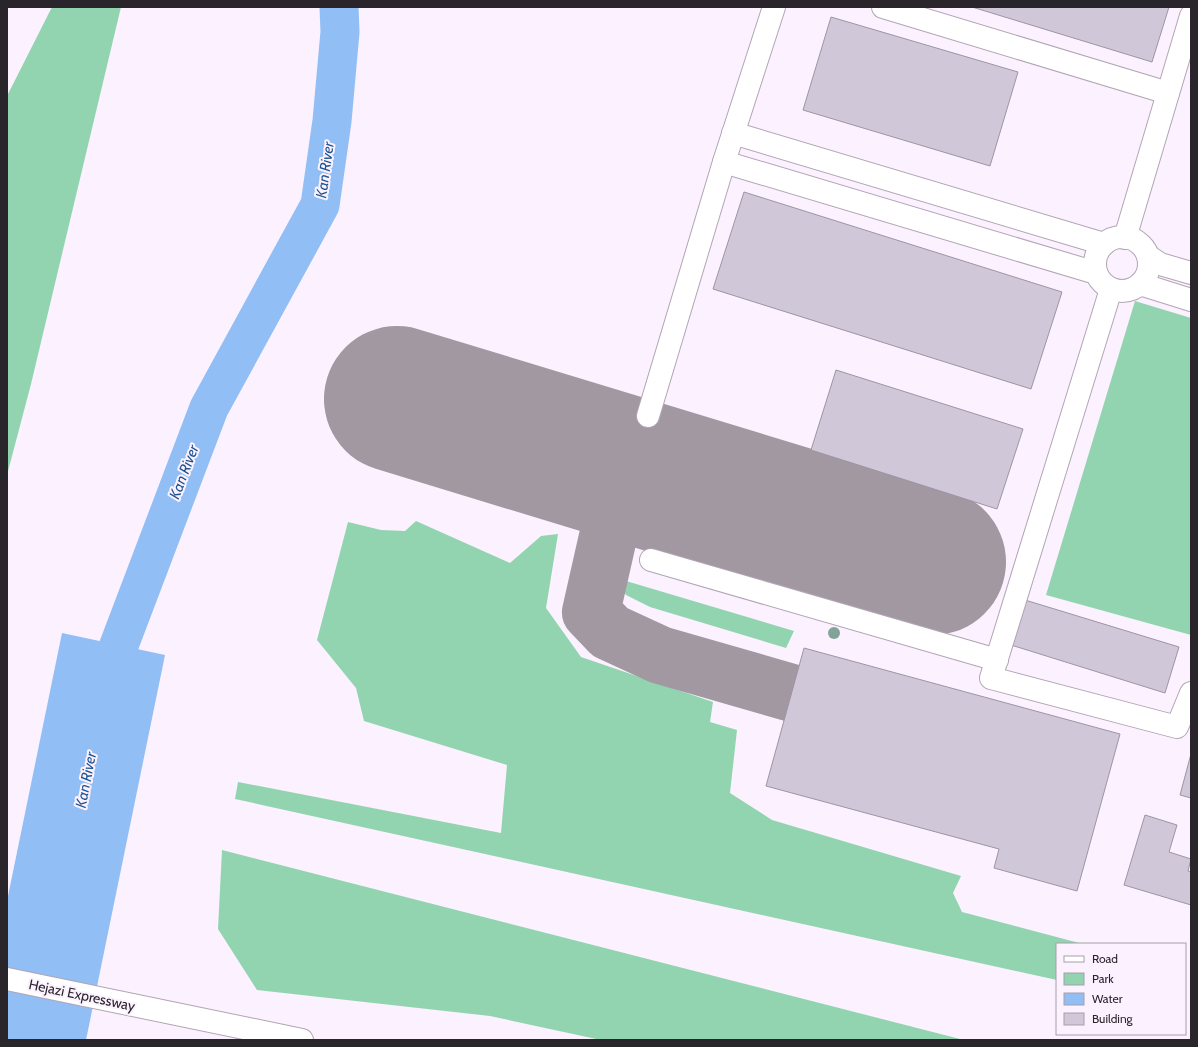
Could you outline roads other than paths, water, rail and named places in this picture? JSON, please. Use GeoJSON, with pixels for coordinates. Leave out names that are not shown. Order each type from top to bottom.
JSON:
{"type":"FeatureCollection","features":[{"type":"Feature","properties":{"kind":"main road"},"geometry":{"type":"LineString","coordinates":[[648,416],[724,162],[774,7]]}},
{"type":"Feature","properties":{"kind":"main road"},"geometry":{"type":"LineString","coordinates":[[883,7],[1168,93]]}},
{"type":"Feature","properties":{"kind":"main road"},"geometry":{"type":"LineString","coordinates":[[1125,238],[1191,16]]}},
{"type":"Feature","properties":{"kind":"main road"},"geometry":{"type":"LineString","coordinates":[[733,133],[1104,244]]}},
{"type":"Feature","properties":{"kind":"main road"},"geometry":{"type":"LineString","coordinates":[[724,162],[1096,273]]}},
{"type":"Feature","properties":{"kind":"main road"},"geometry":{"type":"LineString","coordinates":[[1148,256],[1148,272],[1140,284],[1126,291],[1111,289],[1099,280],[1096,273],[1096,257],[1104,244],[1110,240],[1125,238],[1139,244],[1148,256],[1160,264],[1191,273]]}},
{"type":"Feature","properties":{"kind":"main road"},"geometry":{"type":"LineString","coordinates":[[1140,284],[1191,300]]}},
{"type":"Feature","properties":{"kind":"main road"},"geometry":{"type":"LineString","coordinates":[[1111,289],[991,678],[1177,727],[1191,694]]}},
{"type":"Feature","properties":{"kind":"main road"},"geometry":{"type":"LineString","coordinates":[[651,560],[997,660]]}},
{"type":"Feature","properties":{"kind":"main road","name":"Hejazi Expressway"},"geometry":{"type":"LineString","coordinates":[[7,979],[302,1040]]}},
{"type":"Feature","properties":{"kind":"water"},"geometry":{"type":"Polygon","coordinates":[[[62,633],[165,655],[86,1040],[7,1040],[7,901],[62,633]]]}},
{"type":"Feature","properties":{"kind":"waterway","name":"Kan River"},"geometry":{"type":"LineString","coordinates":[[102,696],[105,682],[209,408],[320,205],[332,121],[340,32],[339,7]]}}]}
